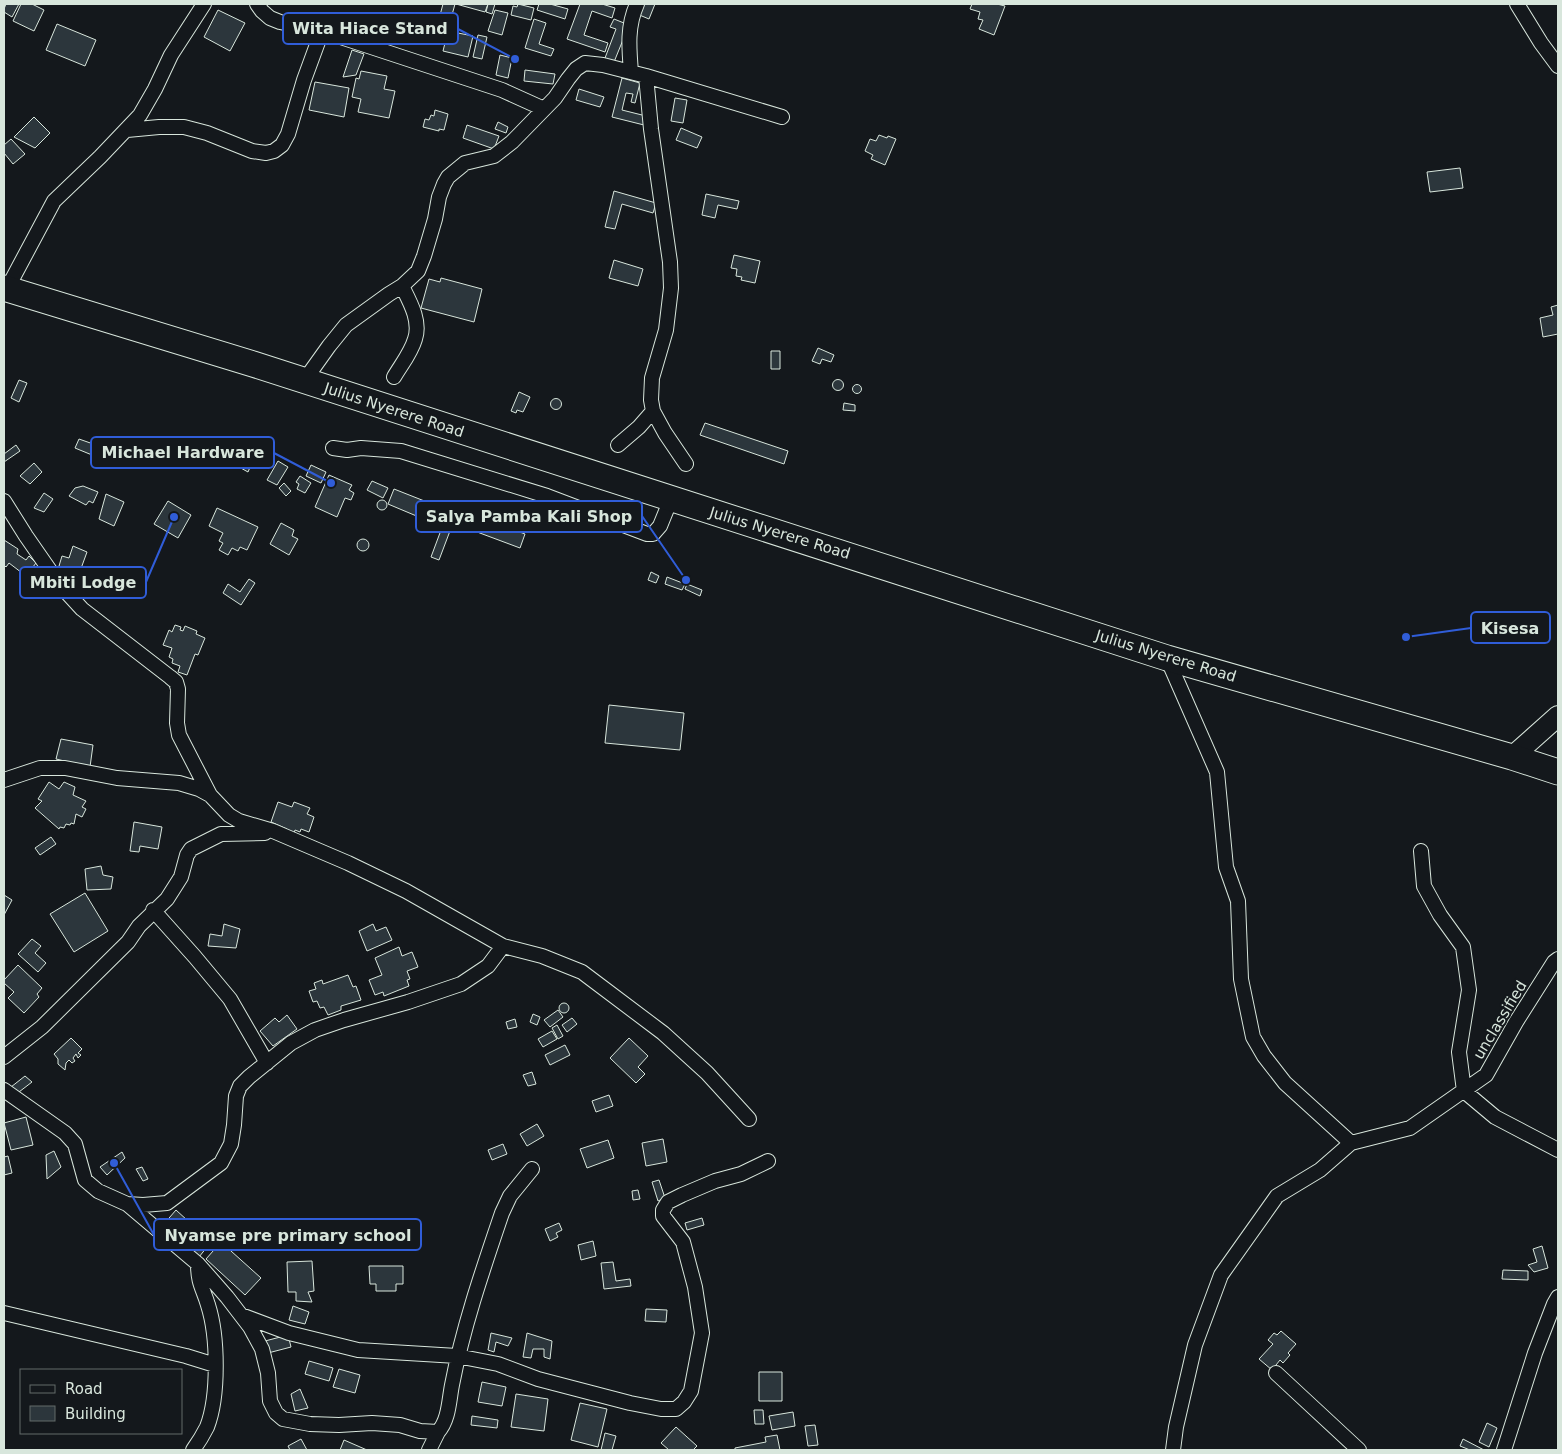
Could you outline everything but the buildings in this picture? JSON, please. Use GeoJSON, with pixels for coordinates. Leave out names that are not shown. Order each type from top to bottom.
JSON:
{"type":"FeatureCollection","features":[{"type":"Feature","properties":{"kind":"highway","name":"Julius Nyerere Road"},"geometry":{"type":"LineString","coordinates":[[5,288],[822,546],[1166,658],[1512,757],[1558,772]]}},
{"type":"Feature","properties":{"kind":"street"},"geometry":{"type":"LineString","coordinates":[[5,288],[54,201],[140,115],[155,89],[171,54],[204,4]]}},
{"type":"Feature","properties":{"kind":"street"},"geometry":{"type":"LineString","coordinates":[[258,4],[262,11],[270,18],[280,22],[322,31],[502,90],[544,109]]}},
{"type":"Feature","properties":{"kind":"street"},"geometry":{"type":"LineString","coordinates":[[631,72],[628,46],[629,30],[637,4]]}},
{"type":"Feature","properties":{"kind":"street"},"geometry":{"type":"LineString","coordinates":[[1517,4],[1558,66]]}},
{"type":"Feature","properties":{"kind":"street"},"geometry":{"type":"LineString","coordinates":[[127,130],[184,127],[207,133],[252,151],[266,153],[274,151],[282,145],[288,134],[304,80],[322,31]]}},
{"type":"Feature","properties":{"kind":"street"},"geometry":{"type":"LineString","coordinates":[[304,381],[346,325],[402,286],[418,271],[435,219],[439,198],[448,177],[465,163],[494,156],[512,142],[555,98],[576,69],[585,63],[603,64],[782,117]]}},
{"type":"Feature","properties":{"kind":"street"},"geometry":{"type":"LineString","coordinates":[[646,76],[651,129],[670,262],[671,288],[666,330],[652,378],[651,400],[653,411],[665,433],[686,464]]}},
{"type":"Feature","properties":{"kind":"street"},"geometry":{"type":"LineString","coordinates":[[394,377],[416,337],[416,323],[412,305],[402,286]]}},
{"type":"Feature","properties":{"kind":"street"},"geometry":{"type":"LineString","coordinates":[[618,445],[639,427],[653,411]]}},
{"type":"Feature","properties":{"kind":"street"},"geometry":{"type":"LineString","coordinates":[[333,448],[401,451],[547,496],[647,534],[653,534],[658,530],[671,499]]}},
{"type":"Feature","properties":{"kind":"street"},"geometry":{"type":"LineString","coordinates":[[4,501],[60,585],[82,609],[176,682],[178,689],[177,724],[179,735],[210,795]]}},
{"type":"Feature","properties":{"kind":"street"},"geometry":{"type":"LineString","coordinates":[[1166,658],[1217,772],[1226,867],[1238,901],[1241,979],[1253,1037],[1264,1056],[1286,1083],[1351,1143],[1320,1170],[1277,1196],[1221,1275],[1195,1345],[1172,1450]]}},
{"type":"Feature","properties":{"kind":"street"},"geometry":{"type":"LineString","coordinates":[[1512,757],[1558,716]]}},
{"type":"Feature","properties":{"kind":"street"},"geometry":{"type":"LineString","coordinates":[[4,780],[40,768],[65,768],[118,778],[180,783],[199,789],[210,795],[230,815],[239,821],[273,832],[348,863],[406,891],[503,946],[542,956],[582,972],[663,1033],[707,1073],[750,1119]]}},
{"type":"Feature","properties":{"kind":"street"},"geometry":{"type":"LineString","coordinates":[[4,1057],[42,1027],[128,942],[138,926],[166,899],[174,888],[191,849],[221,834],[273,832]]}},
{"type":"Feature","properties":{"kind":"street"},"geometry":{"type":"LineString","coordinates":[[1421,850],[1424,886],[1440,915],[1463,947],[1469,990],[1458,1052],[1464,1091],[1495,1117],[1558,1150]]}},
{"type":"Feature","properties":{"kind":"street"},"geometry":{"type":"LineString","coordinates":[[154,910],[230,999],[267,1063]]}},
{"type":"Feature","properties":{"kind":"street"},"geometry":{"type":"LineString","coordinates":[[127,1204],[143,1205],[167,1202],[221,1163],[230,1144],[234,1125],[236,1096],[240,1086],[291,1044],[315,1030],[461,984],[488,966],[503,946]]}},
{"type":"Feature","properties":{"kind":"street","name":"unclassified"},"geometry":{"type":"LineString","coordinates":[[1351,1143],[1410,1128],[1486,1075],[1516,1022],[1554,962],[1558,959]]}},
{"type":"Feature","properties":{"kind":"street"},"geometry":{"type":"LineString","coordinates":[[4,1090],[65,1133],[75,1144],[85,1180],[90,1185],[102,1193],[127,1204],[198,1264],[250,1327],[262,1349],[268,1373],[270,1401],[276,1413],[283,1419],[310,1424],[372,1423],[400,1425],[420,1431],[438,1432]]}},
{"type":"Feature","properties":{"kind":"street"},"geometry":{"type":"LineString","coordinates":[[241,1315],[289,1334],[358,1350],[457,1356],[498,1364],[538,1379],[630,1403],[661,1409],[676,1408],[684,1402],[691,1391],[702,1333],[695,1287],[683,1242],[663,1216],[663,1210],[668,1202],[682,1195],[715,1181],[741,1174],[768,1161]]}},
{"type":"Feature","properties":{"kind":"street"},"geometry":{"type":"LineString","coordinates":[[429,1450],[438,1432],[441,1430],[448,1412],[457,1356],[502,1213],[510,1196],[532,1169]]}},
{"type":"Feature","properties":{"kind":"street"},"geometry":{"type":"LineString","coordinates":[[193,1450],[207,1427],[214,1400],[215,1365],[215,1337],[208,1305],[198,1278],[198,1264]]}},
{"type":"Feature","properties":{"kind":"street"},"geometry":{"type":"LineString","coordinates":[[1504,1450],[1535,1352],[1558,1297]]}},
{"type":"Feature","properties":{"kind":"street"},"geometry":{"type":"LineString","coordinates":[[4,1313],[186,1356],[215,1365]]}},
{"type":"Feature","properties":{"kind":"street"},"geometry":{"type":"LineString","coordinates":[[1276,1373],[1359,1450]]}},
{"type":"Feature","properties":{"kind":"place","name":"Wita Hiace Stand"},"geometry":{"type":"Point","coordinates":[515,59]}},
{"type":"Feature","properties":{"kind":"place","name":"Michael Hardware"},"geometry":{"type":"Point","coordinates":[331,483]}},
{"type":"Feature","properties":{"kind":"place","name":"Mbiti Lodge"},"geometry":{"type":"Point","coordinates":[174,517]}},
{"type":"Feature","properties":{"kind":"place","name":"Salya Pamba Kali Shop"},"geometry":{"type":"Point","coordinates":[686,580]}},
{"type":"Feature","properties":{"kind":"place","name":"Kisesa"},"geometry":{"type":"Point","coordinates":[1406,637]}},
{"type":"Feature","properties":{"kind":"place","name":"Nyamse pre primary school"},"geometry":{"type":"Point","coordinates":[114,1163]}}]}
